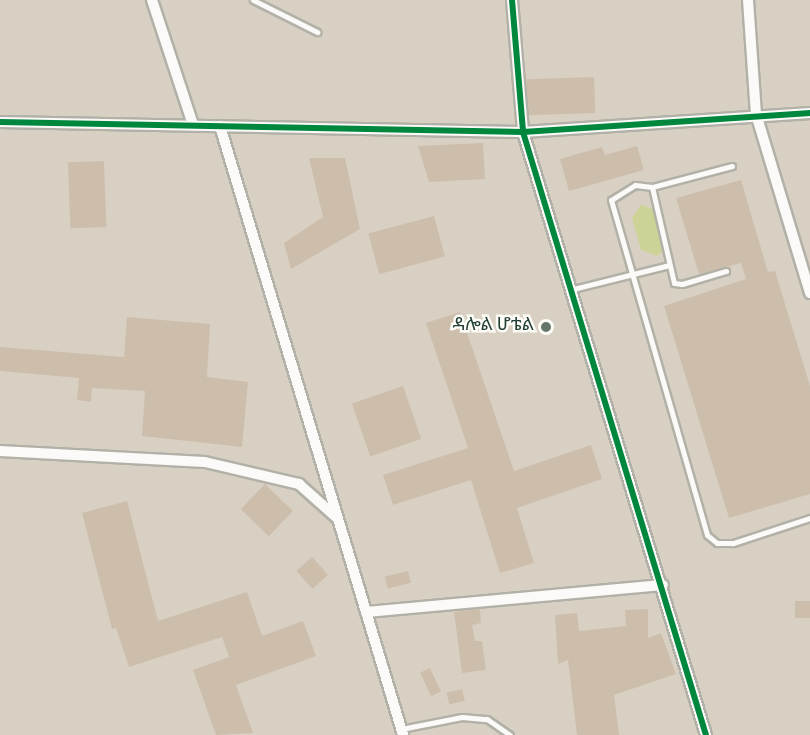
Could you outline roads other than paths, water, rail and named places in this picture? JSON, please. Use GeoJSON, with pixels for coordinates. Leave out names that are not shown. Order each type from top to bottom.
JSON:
{"type":"FeatureCollection","features":[{"type":"Feature","properties":{"kind":"street"},"geometry":{"type":"LineString","coordinates":[[152,0],[193,125]]}},
{"type":"Feature","properties":{"kind":"street"},"geometry":{"type":"LineString","coordinates":[[512,0],[523,132],[569,290],[663,585],[706,735]]}},
{"type":"Feature","properties":{"kind":"street"},"geometry":{"type":"LineString","coordinates":[[748,0],[756,114],[810,293]]}},
{"type":"Feature","properties":{"kind":"street"},"geometry":{"type":"LineString","coordinates":[[0,122],[523,132],[756,114],[810,113]]}},
{"type":"Feature","properties":{"kind":"street"},"geometry":{"type":"LineString","coordinates":[[220,126],[402,732]]}},
{"type":"Feature","properties":{"kind":"street"},"geometry":{"type":"LineString","coordinates":[[0,451],[206,462],[299,484],[337,519]]}},
{"type":"Feature","properties":{"kind":"street"},"geometry":{"type":"LineString","coordinates":[[366,612],[663,585]]}},
{"type":"Feature","properties":{"kind":"lane"},"geometry":{"type":"LineString","coordinates":[[253,0],[317,32]]}},
{"type":"Feature","properties":{"kind":"lane"},"geometry":{"type":"LineString","coordinates":[[732,166],[652,187],[635,184],[611,201],[707,535],[717,543],[733,543],[810,518]]}},
{"type":"Feature","properties":{"kind":"lane"},"geometry":{"type":"LineString","coordinates":[[652,187],[669,265],[678,285],[726,271]]}},
{"type":"Feature","properties":{"kind":"lane"},"geometry":{"type":"LineString","coordinates":[[569,290],[669,265]]}},
{"type":"Feature","properties":{"kind":"lane"},"geometry":{"type":"LineString","coordinates":[[402,732],[462,717],[487,719],[510,735]]}},
{"type":"Feature","properties":{"kind":"place","name":"ዳሎል ሆቴል"},"geometry":{"type":"Point","coordinates":[546,327]}}]}
